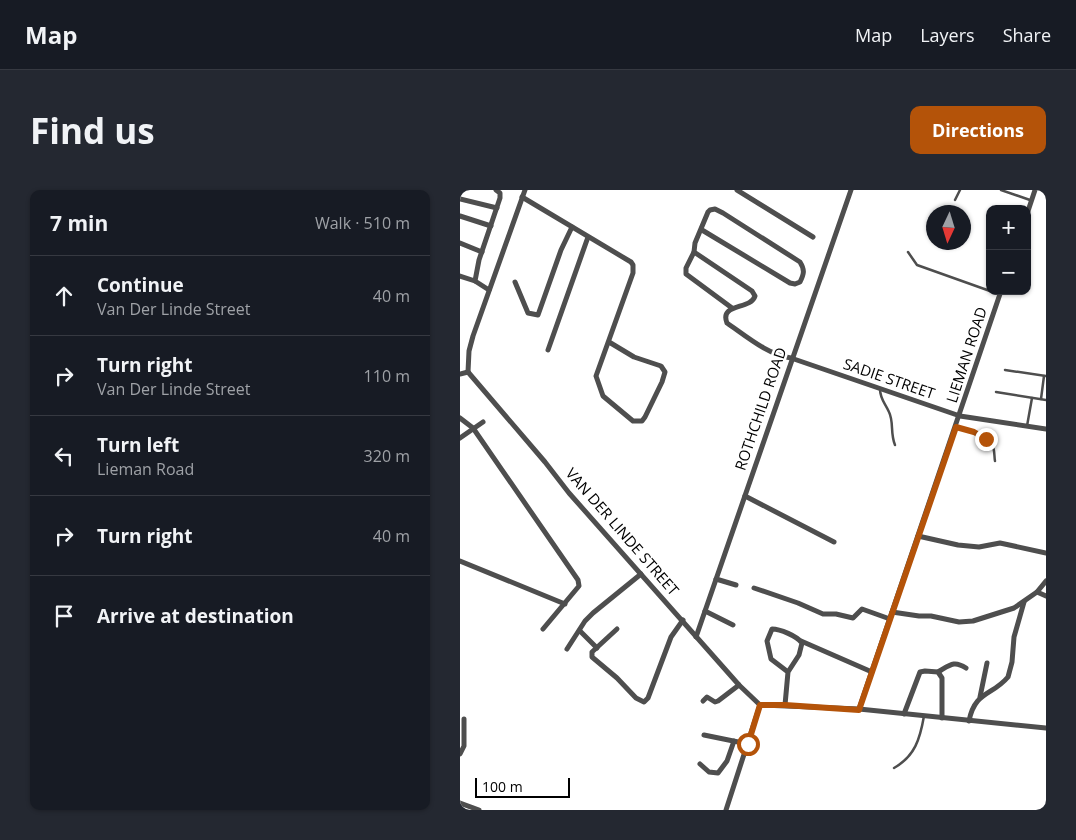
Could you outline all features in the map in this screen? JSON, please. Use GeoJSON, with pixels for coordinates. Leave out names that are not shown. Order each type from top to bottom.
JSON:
{"type":"FeatureCollection","features":[{"type":"Feature","properties":{"kind":"street"},"geometry":{"type":"LineString","coordinates":[[475,281],[482,252],[501,195],[496,190]]}},
{"type":"Feature","properties":{"kind":"street"},"geometry":{"type":"LineString","coordinates":[[460,374],[468,372],[469,351],[525,190]]}},
{"type":"Feature","properties":{"kind":"street"},"geometry":{"type":"LineString","coordinates":[[736,190],[813,237]]}},
{"type":"Feature","properties":{"kind":"street"},"geometry":{"type":"LineString","coordinates":[[843,190],[850,192]]}},
{"type":"Feature","properties":{"kind":"street"},"geometry":{"type":"LineString","coordinates":[[1030,205],[1035,190]]}},
{"type":"Feature","properties":{"kind":"street","name":"ROTHCHILD ROAD"},"geometry":{"type":"LineString","coordinates":[[696,637],[850,192]]}},
{"type":"Feature","properties":{"kind":"street"},"geometry":{"type":"LineString","coordinates":[[522,197],[631,262],[633,273],[596,376],[602,396],[633,421],[642,421],[662,382],[665,372],[661,366],[634,357],[609,342]]}},
{"type":"Feature","properties":{"kind":"street"},"geometry":{"type":"LineString","coordinates":[[460,199],[497,208]]}},
{"type":"Feature","properties":{"kind":"street"},"geometry":{"type":"LineString","coordinates":[[694,252],[747,287],[754,294],[750,304],[732,308],[686,274],[686,268],[694,252],[695,243],[710,210],[715,209],[800,262],[804,271],[800,282],[790,283],[702,230]]}},
{"type":"Feature","properties":{"kind":"street"},"geometry":{"type":"LineString","coordinates":[[460,216],[491,226]]}},
{"type":"Feature","properties":{"kind":"street"},"geometry":{"type":"LineString","coordinates":[[515,282],[528,313],[538,315],[561,250],[572,227]]}},
{"type":"Feature","properties":{"kind":"street"},"geometry":{"type":"LineString","coordinates":[[548,350],[588,237]]}},
{"type":"Feature","properties":{"kind":"street"},"geometry":{"type":"LineString","coordinates":[[460,243],[482,252]]}},
{"type":"Feature","properties":{"kind":"street"},"geometry":{"type":"LineString","coordinates":[[460,276],[475,281],[489,290]]}},
{"type":"Feature","properties":{"kind":"street","name":"LIEMAN ROAD"},"geometry":{"type":"LineString","coordinates":[[859,710],[1000,295]]}},
{"type":"Feature","properties":{"kind":"street","name":"SADIE STREET"},"geometry":{"type":"LineString","coordinates":[[732,308],[726,316],[727,323],[779,355],[960,416],[1046,429]]}},
{"type":"Feature","properties":{"kind":"street","name":"VAN DER LINDE STREET"},"geometry":{"type":"LineString","coordinates":[[468,372],[569,492],[696,637],[739,685],[760,705]]}},
{"type":"Feature","properties":{"kind":"street"},"geometry":{"type":"LineString","coordinates":[[460,418],[473,428],[578,580],[579,586],[543,629]]}},
{"type":"Feature","properties":{"kind":"street"},"geometry":{"type":"LineString","coordinates":[[460,438],[483,422]]}},
{"type":"Feature","properties":{"kind":"street"},"geometry":{"type":"LineString","coordinates":[[745,496],[834,542]]}},
{"type":"Feature","properties":{"kind":"street"},"geometry":{"type":"LineString","coordinates":[[918,536],[979,547],[1000,543],[1046,553]]}},
{"type":"Feature","properties":{"kind":"street"},"geometry":{"type":"LineString","coordinates":[[460,561],[564,604]]}},
{"type":"Feature","properties":{"kind":"street"},"geometry":{"type":"LineString","coordinates":[[567,649],[585,621],[641,574]]}},
{"type":"Feature","properties":{"kind":"street"},"geometry":{"type":"LineString","coordinates":[[716,578],[736,585]]}},
{"type":"Feature","properties":{"kind":"street"},"geometry":{"type":"LineString","coordinates":[[892,612],[931,616],[959,622],[973,621],[1005,612],[1024,602],[1038,592],[1046,581]]}},
{"type":"Feature","properties":{"kind":"street"},"geometry":{"type":"LineString","coordinates":[[754,588],[823,614],[836,614],[853,618],[862,609],[890,619]]}},
{"type":"Feature","properties":{"kind":"street"},"geometry":{"type":"LineString","coordinates":[[1038,592],[1046,596]]}},
{"type":"Feature","properties":{"kind":"street"},"geometry":{"type":"LineString","coordinates":[[980,697],[1008,677],[1012,662],[1014,637],[1024,602]]}},
{"type":"Feature","properties":{"kind":"street"},"geometry":{"type":"LineString","coordinates":[[705,610],[733,625]]}},
{"type":"Feature","properties":{"kind":"street"},"geometry":{"type":"LineString","coordinates":[[617,629],[592,652],[592,657],[617,678],[636,698],[646,701],[671,637],[683,620]]}},
{"type":"Feature","properties":{"kind":"street"},"geometry":{"type":"LineString","coordinates":[[788,672],[771,659],[767,641],[772,629],[796,637],[801,641],[872,672]]}},
{"type":"Feature","properties":{"kind":"street"},"geometry":{"type":"LineString","coordinates":[[580,631],[597,648]]}},
{"type":"Feature","properties":{"kind":"street"},"geometry":{"type":"LineString","coordinates":[[785,705],[788,672],[801,650],[801,641]]}},
{"type":"Feature","properties":{"kind":"street"},"geometry":{"type":"LineString","coordinates":[[969,721],[971,711],[980,697],[987,663]]}},
{"type":"Feature","properties":{"kind":"street"},"geometry":{"type":"LineString","coordinates":[[904,714],[920,672],[938,672],[954,664],[959,664],[966,668]]}},
{"type":"Feature","properties":{"kind":"street"},"geometry":{"type":"LineString","coordinates":[[938,672],[942,678],[942,718]]}},
{"type":"Feature","properties":{"kind":"street"},"geometry":{"type":"LineString","coordinates":[[703,701],[707,697],[715,702],[718,701],[739,685]]}},
{"type":"Feature","properties":{"kind":"street"},"geometry":{"type":"LineString","coordinates":[[726,810],[760,705],[859,710],[1046,728]]}},
{"type":"Feature","properties":{"kind":"street"},"geometry":{"type":"LineString","coordinates":[[460,754],[464,746],[464,719]]}},
{"type":"Feature","properties":{"kind":"street"},"geometry":{"type":"LineString","coordinates":[[704,735],[748,744]]}},
{"type":"Feature","properties":{"kind":"street"},"geometry":{"type":"LineString","coordinates":[[700,764],[709,772],[718,773],[727,761],[734,741]]}},
{"type":"Feature","properties":{"kind":"street"},"geometry":{"type":"LineString","coordinates":[[460,803],[479,810]]}},
{"type":"Feature","properties":{"kind":"lane"},"geometry":{"type":"LineString","coordinates":[[955,200],[960,190]]}},
{"type":"Feature","properties":{"kind":"lane"},"geometry":{"type":"LineString","coordinates":[[1002,190],[1032,200]]}},
{"type":"Feature","properties":{"kind":"lane"},"geometry":{"type":"LineString","coordinates":[[908,252],[917,265],[986,290]]}},
{"type":"Feature","properties":{"kind":"lane"},"geometry":{"type":"LineString","coordinates":[[1005,370],[1045,376],[1041,399]]}},
{"type":"Feature","properties":{"kind":"lane"},"geometry":{"type":"LineString","coordinates":[[880,389],[880,396],[890,413],[891,436],[895,445]]}},
{"type":"Feature","properties":{"kind":"lane"},"geometry":{"type":"LineString","coordinates":[[996,392],[1046,400]]}},
{"type":"Feature","properties":{"kind":"lane"},"geometry":{"type":"LineString","coordinates":[[1027,426],[1032,398]]}},
{"type":"Feature","properties":{"kind":"lane"},"geometry":{"type":"LineString","coordinates":[[956,427],[974,432],[986,439],[993,446],[995,461]]}},
{"type":"Feature","properties":{"kind":"lane"},"geometry":{"type":"LineString","coordinates":[[894,768],[902,764],[919,743],[924,716]]}},
{"type":"Feature","properties":{"kind":"route"},"geometry":{"type":"LineString","coordinates":[[748,744],[760,705],[859,710],[956,427],[974,432],[986,439]]}}]}
